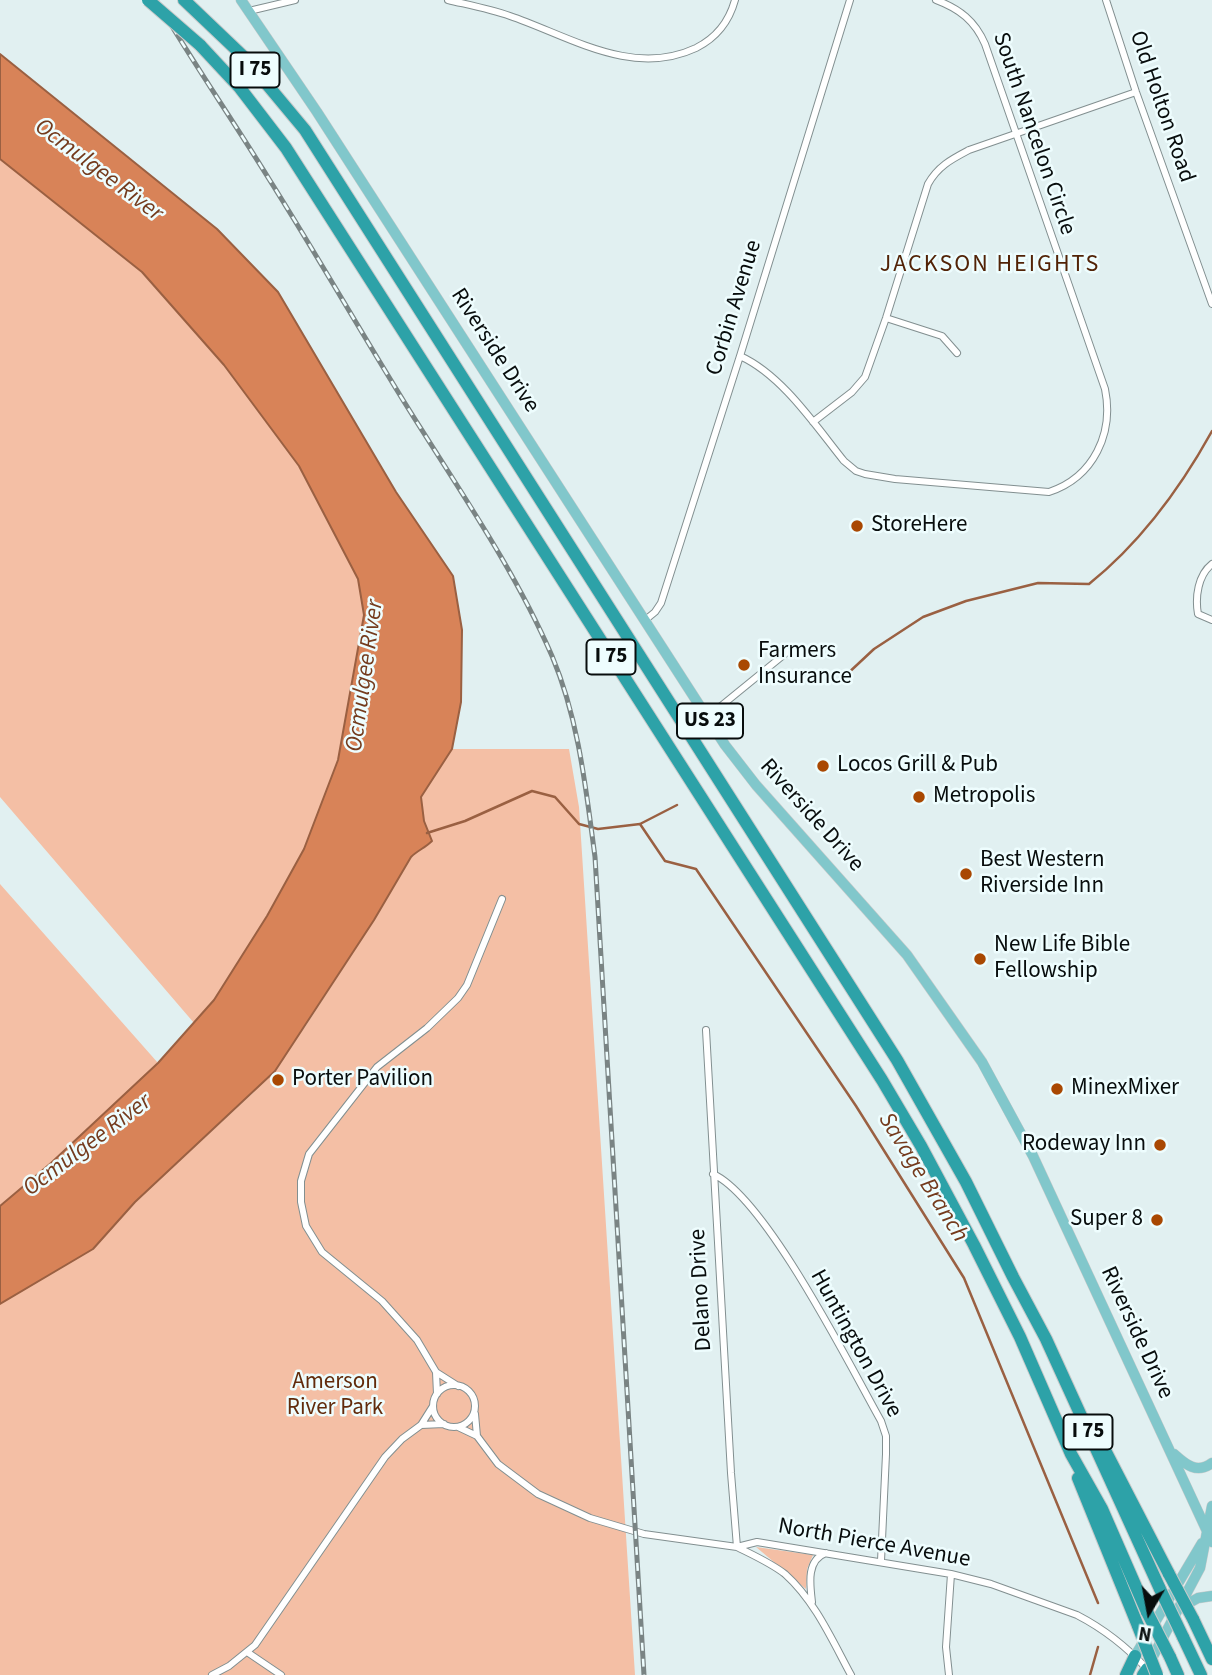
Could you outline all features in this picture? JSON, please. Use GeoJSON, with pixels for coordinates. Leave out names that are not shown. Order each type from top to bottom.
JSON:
{"type":"FeatureCollection","features":[{"type":"Feature","properties":{"kind":"highway","name":"I 75"},"geometry":{"type":"LineString","coordinates":[[148,0],[200,45],[240,88],[286,148],[881,1080],[921,1146],[1020,1337],[1071,1454],[1101,1509],[1178,1675]]}},
{"type":"Feature","properties":{"kind":"highway","name":"I 75"},"geometry":{"type":"LineString","coordinates":[[184,0],[245,58],[305,130],[897,1060],[967,1182],[1064,1375],[1097,1454],[1202,1675]]}},
{"type":"Feature","properties":{"kind":"highway"},"geometry":{"type":"LineString","coordinates":[[1064,1375],[1212,1659]]}},
{"type":"Feature","properties":{"kind":"highway"},"geometry":{"type":"LineString","coordinates":[[1071,1454],[1086,1500],[1138,1626],[1149,1673]]}},
{"type":"Feature","properties":{"kind":"highway"},"geometry":{"type":"LineString","coordinates":[[1126,1675],[1135,1656]]}},
{"type":"Feature","properties":{"kind":"main road","name":"Riverside Drive"},"geometry":{"type":"LineString","coordinates":[[241,0],[311,102],[705,714],[752,780],[907,955],[982,1062],[1033,1156],[1211,1537]]}},
{"type":"Feature","properties":{"kind":"main road"},"geometry":{"type":"LineString","coordinates":[[1170,1450],[1193,1468],[1204,1468],[1212,1463]]}},
{"type":"Feature","properties":{"kind":"main road"},"geometry":{"type":"LineString","coordinates":[[1149,1673],[1200,1568],[1211,1537],[1212,1506]]}},
{"type":"Feature","properties":{"kind":"main road"},"geometry":{"type":"LineString","coordinates":[[1135,1656],[1211,1537]]}},
{"type":"Feature","properties":{"kind":"main road"},"geometry":{"type":"LineString","coordinates":[[1180,1608],[1198,1598],[1212,1596]]}},
{"type":"Feature","properties":{"kind":"street"},"geometry":{"type":"LineString","coordinates":[[249,11],[295,0]]}},
{"type":"Feature","properties":{"kind":"street"},"geometry":{"type":"LineString","coordinates":[[448,0],[510,16],[611,54],[641,58],[673,56],[707,43],[724,25],[735,0]]}},
{"type":"Feature","properties":{"kind":"street","name":"Corbin Avenue"},"geometry":{"type":"LineString","coordinates":[[644,621],[661,603],[850,0]]}},
{"type":"Feature","properties":{"kind":"street","name":"South Nancelon Circle"},"geometry":{"type":"LineString","coordinates":[[813,422],[844,461],[856,471],[895,479],[1049,492],[1070,482],[1094,459],[1109,416],[1105,389],[978,29],[962,13],[936,0]]}},
{"type":"Feature","properties":{"kind":"street","name":"Old Holton Road"},"geometry":{"type":"LineString","coordinates":[[1106,0],[1212,304]]}},
{"type":"Feature","properties":{"kind":"street"},"geometry":{"type":"LineString","coordinates":[[740,356],[761,367],[813,422],[852,392],[865,377],[928,184],[934,173],[969,150],[1136,92]]}},
{"type":"Feature","properties":{"kind":"street"},"geometry":{"type":"LineString","coordinates":[[886,318],[942,336],[957,354]]}},
{"type":"Feature","properties":{"kind":"street"},"geometry":{"type":"LineString","coordinates":[[1212,564],[1202,574],[1197,606],[1198,614],[1212,620]]}},
{"type":"Feature","properties":{"kind":"street"},"geometry":{"type":"LineString","coordinates":[[705,714],[723,704],[791,649]]}},
{"type":"Feature","properties":{"kind":"street"},"geometry":{"type":"LineString","coordinates":[[477,1436],[471,1395],[436,1372],[400,1318],[322,1252],[306,1226],[301,1202],[301,1181],[304,1168],[316,1145],[377,1067],[445,1013],[458,998],[467,985],[502,899]]}},
{"type":"Feature","properties":{"kind":"street","name":"Delano Drive"},"geometry":{"type":"LineString","coordinates":[[706,1030],[737,1547]]}},
{"type":"Feature","properties":{"kind":"street","name":"Huntington Drive"},"geometry":{"type":"LineString","coordinates":[[713,1174],[725,1180],[774,1238],[881,1421],[886,1436],[887,1454],[881,1562]]}},
{"type":"Feature","properties":{"kind":"street"},"geometry":{"type":"LineString","coordinates":[[212,1675],[247,1652],[386,1457],[402,1438],[421,1425],[437,1395],[436,1372]]}},
{"type":"Feature","properties":{"kind":"street"},"geometry":{"type":"LineString","coordinates":[[437,1395],[450,1386],[458,1386]]}},
{"type":"Feature","properties":{"kind":"street"},"geometry":{"type":"LineString","coordinates":[[433,1406],[438,1420],[444,1424]]}},
{"type":"Feature","properties":{"kind":"street"},"geometry":{"type":"LineString","coordinates":[[421,1425],[444,1424],[458,1427],[465,1424],[474,1410]]}},
{"type":"Feature","properties":{"kind":"street","name":"North Pierce Avenue"},"geometry":{"type":"LineString","coordinates":[[458,1427],[477,1436],[498,1464],[521,1482],[555,1503],[582,1515],[644,1534],[737,1547],[757,1542],[827,1552],[951,1574],[990,1584],[1077,1615],[1105,1630],[1135,1656],[1149,1673]]}},
{"type":"Feature","properties":{"kind":"street"},"geometry":{"type":"LineString","coordinates":[[737,1547],[783,1573],[812,1605],[851,1675]]}},
{"type":"Feature","properties":{"kind":"street"},"geometry":{"type":"LineString","coordinates":[[812,1605],[813,1565],[816,1558],[827,1552]]}},
{"type":"Feature","properties":{"kind":"street"},"geometry":{"type":"LineString","coordinates":[[949,1675],[946,1647],[951,1574]]}},
{"type":"Feature","properties":{"kind":"street"},"geometry":{"type":"LineString","coordinates":[[247,1652],[281,1675]]}},
{"type":"Feature","properties":{"kind":"green space"},"geometry":{"type":"Polygon","coordinates":[[[0,159],[142,272],[224,365],[299,466],[358,579],[364,615],[338,760],[304,849],[267,916],[214,1000],[194,1023],[0,797],[0,159]]]}},
{"type":"Feature","properties":{"kind":"green space","name":"Amerson River Park"},"geometry":{"type":"Polygon","coordinates":[[[452,749],[569,749],[579,807],[635,1675],[0,1675],[0,1304],[93,1249],[135,1202],[254,1092],[305,1027],[374,920],[411,856],[419,848],[427,846],[421,797],[452,749]]]}},
{"type":"Feature","properties":{"kind":"green space"},"geometry":{"type":"Polygon","coordinates":[[[0,884],[158,1063],[51,1163],[0,1206],[0,884]]]}},
{"type":"Feature","properties":{"kind":"green space"},"geometry":{"type":"Polygon","coordinates":[[[756,1547],[813,1555],[807,1569],[806,1589],[756,1547]]]}},
{"type":"Feature","properties":{"kind":"water","name":"Ocmulgee River"},"geometry":{"type":"Polygon","coordinates":[[[0,54],[217,229],[278,292],[396,492],[453,576],[462,630],[461,702],[452,749],[421,797],[424,821],[432,841],[411,857],[374,920],[275,1071],[135,1202],[93,1249],[0,1304],[0,1206],[51,1163],[158,1063],[214,1000],[267,916],[304,849],[338,760],[364,615],[358,579],[299,466],[224,365],[142,272],[0,159],[0,54]]]}},
{"type":"Feature","properties":{"kind":"waterway"},"geometry":{"type":"LineString","coordinates":[[844,677],[874,649],[923,617],[966,601],[1038,583],[1089,584],[1125,551],[1158,514],[1212,431]]}},
{"type":"Feature","properties":{"kind":"waterway"},"geometry":{"type":"LineString","coordinates":[[427,833],[465,821],[532,791],[555,797],[579,824],[598,829],[640,824],[677,805]]}},
{"type":"Feature","properties":{"kind":"waterway","name":"Savage Branch"},"geometry":{"type":"LineString","coordinates":[[640,824],[665,861],[696,869],[856,1106],[964,1278],[1098,1603]]}},
{"type":"Feature","properties":{"kind":"waterway","name":"Savage Branch"},"geometry":{"type":"LineString","coordinates":[[1090,1675],[1098,1647]]}},
{"type":"Feature","properties":{"kind":"railway"},"geometry":{"type":"LineString","coordinates":[[156,0],[286,206],[520,590],[552,656],[569,705],[580,755],[595,857],[644,1675]]}},
{"type":"Feature","properties":{"kind":"place","name":"StoreHere"},"geometry":{"type":"Point","coordinates":[857,526]}},
{"type":"Feature","properties":{"kind":"place","name":"Farmers Insurance"},"geometry":{"type":"Point","coordinates":[744,665]}},
{"type":"Feature","properties":{"kind":"place","name":"Locos Grill & Pub"},"geometry":{"type":"Point","coordinates":[823,766]}},
{"type":"Feature","properties":{"kind":"place","name":"Metropolis"},"geometry":{"type":"Point","coordinates":[919,797]}},
{"type":"Feature","properties":{"kind":"place","name":"Best Western Riverside Inn"},"geometry":{"type":"Point","coordinates":[966,874]}},
{"type":"Feature","properties":{"kind":"place","name":"New Life Bible Fellowship"},"geometry":{"type":"Point","coordinates":[980,959]}},
{"type":"Feature","properties":{"kind":"place","name":"Porter Pavilion"},"geometry":{"type":"Point","coordinates":[278,1080]}},
{"type":"Feature","properties":{"kind":"place","name":"MinexMixer"},"geometry":{"type":"Point","coordinates":[1057,1089]}},
{"type":"Feature","properties":{"kind":"place","name":"Rodeway Inn"},"geometry":{"type":"Point","coordinates":[1160,1145]}},
{"type":"Feature","properties":{"kind":"place","name":"Super 8"},"geometry":{"type":"Point","coordinates":[1157,1220]}},
{"type":"Feature","properties":{"kind":"district","name":"JACKSON HEIGHTS"},"geometry":{"type":"Point","coordinates":[990,266]}}]}
